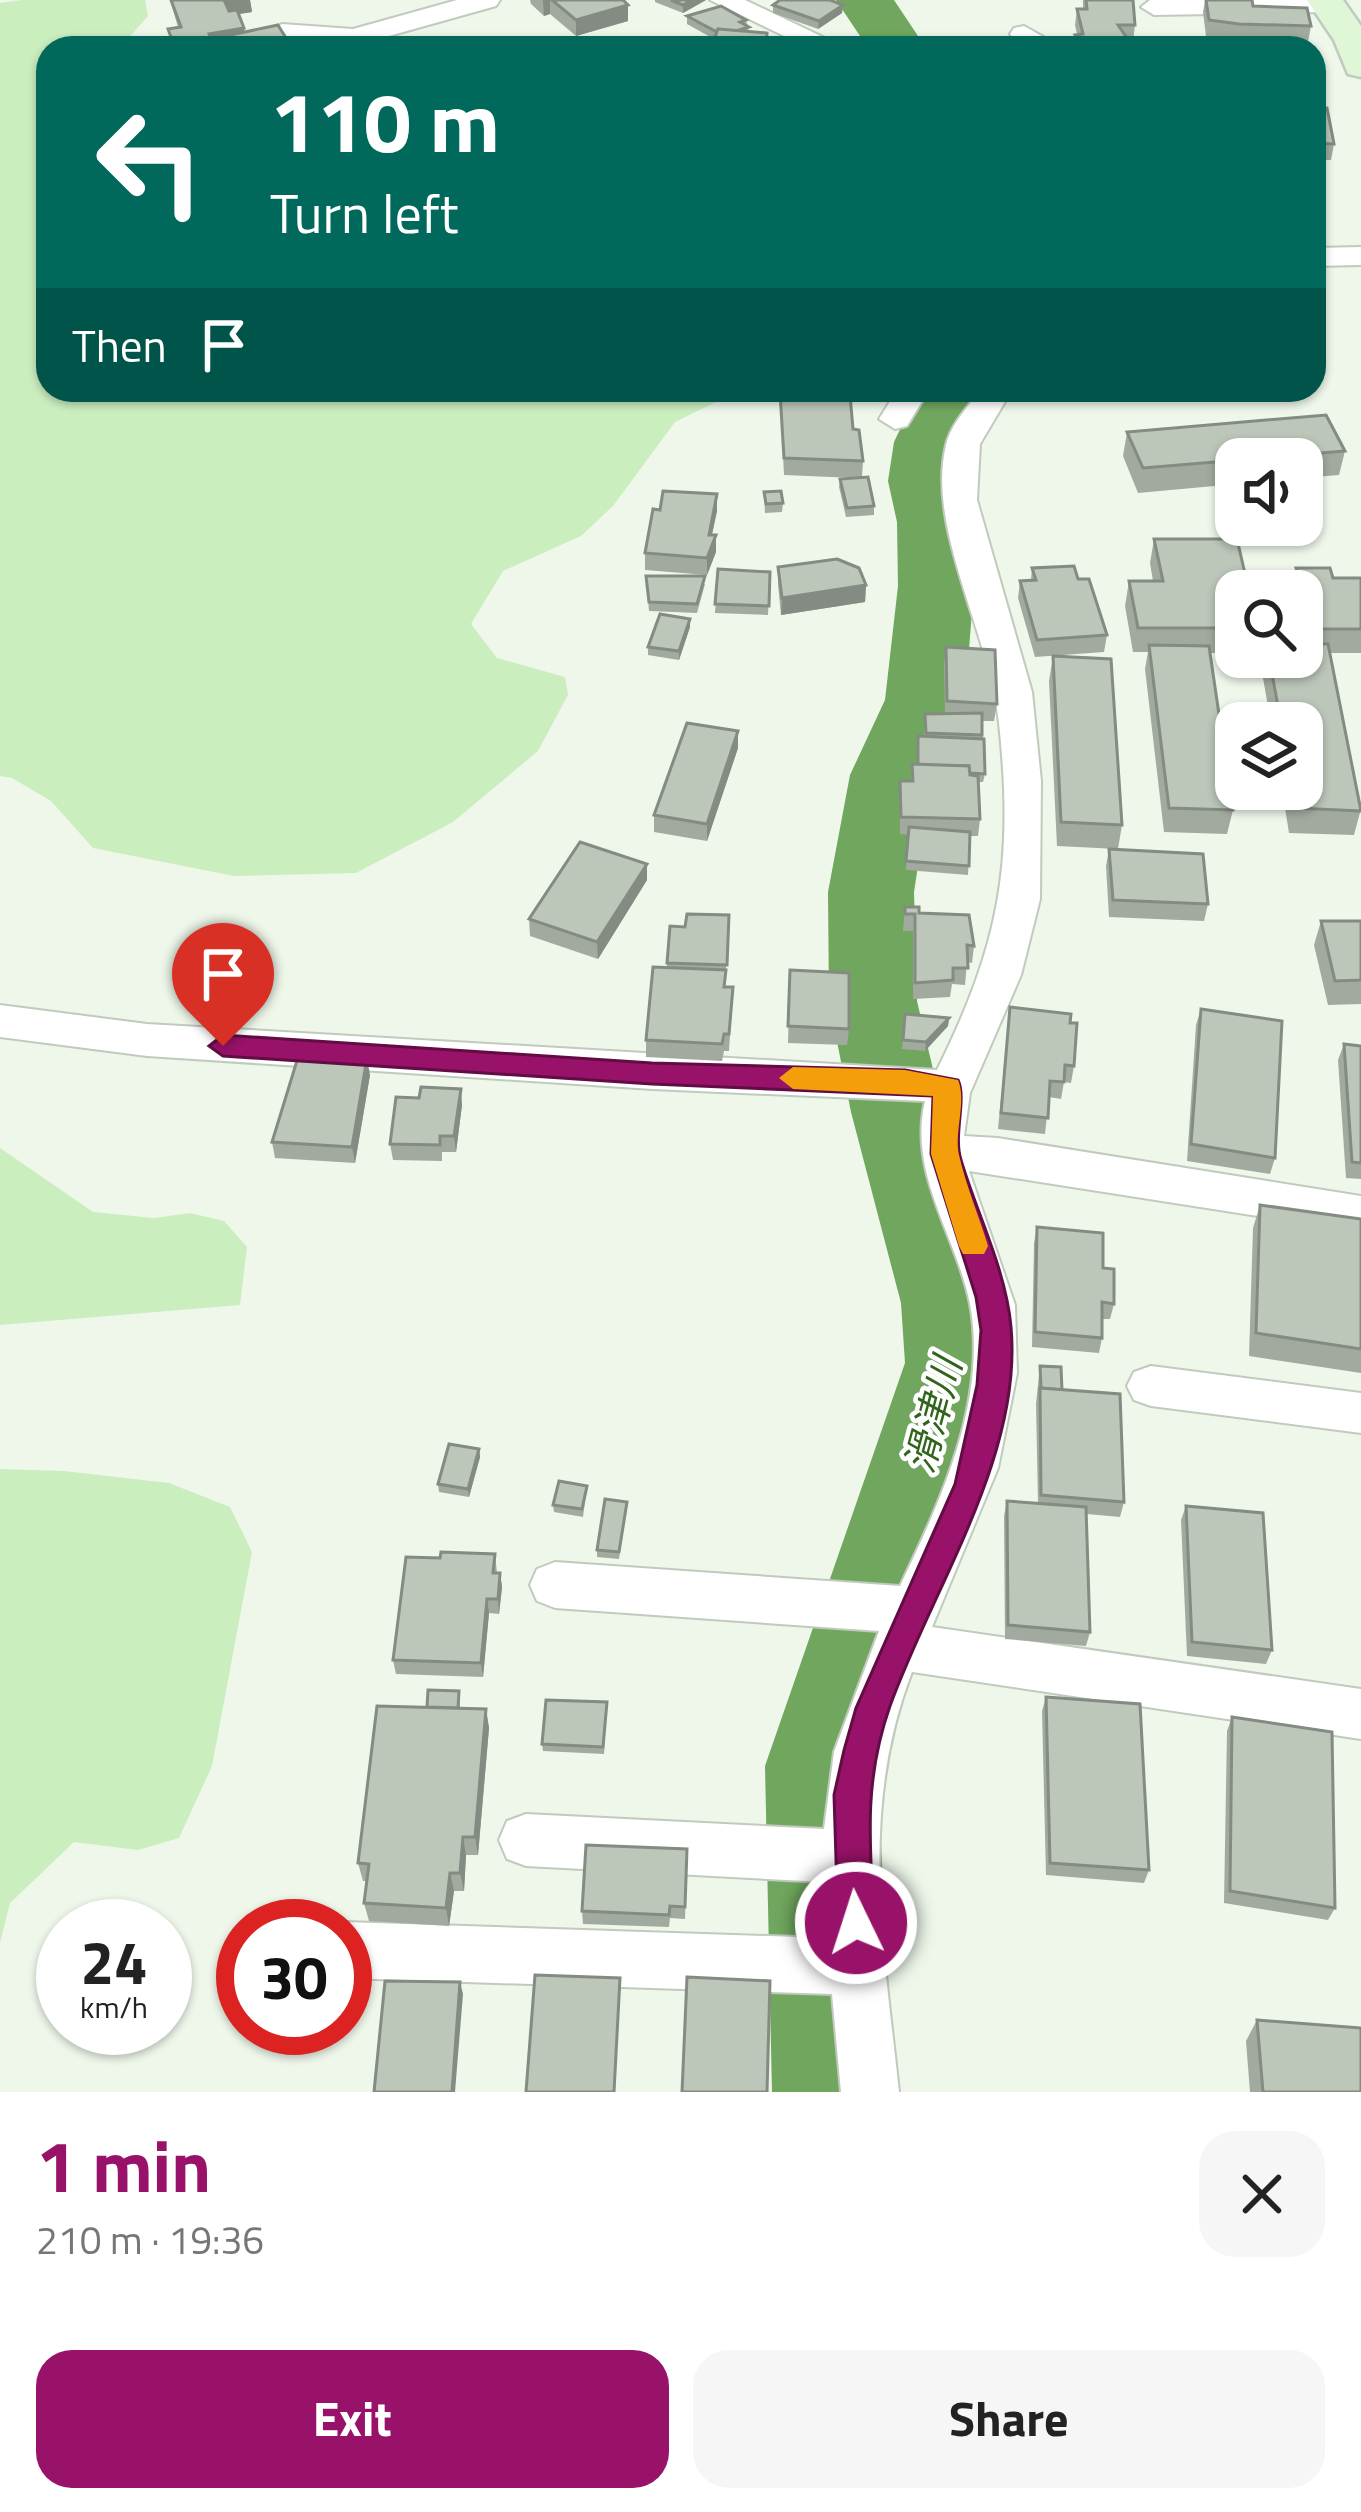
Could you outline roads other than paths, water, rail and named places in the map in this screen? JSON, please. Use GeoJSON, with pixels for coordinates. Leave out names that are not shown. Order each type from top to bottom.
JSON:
{"type":"FeatureCollection","features":[{"type":"Feature","properties":{"kind":"street"},"geometry":{"type":"LineString","coordinates":[[372,36],[487,0]]}},
{"type":"Feature","properties":{"kind":"street"},"geometry":{"type":"LineString","coordinates":[[723,0],[791,36]]}},
{"type":"Feature","properties":{"kind":"street"},"geometry":{"type":"LineString","coordinates":[[1154,7],[1327,2],[1352,40],[1361,66]]}},
{"type":"Feature","properties":{"kind":"street"},"geometry":{"type":"LineString","coordinates":[[282,32],[303,36]]}},
{"type":"Feature","properties":{"kind":"street"},"geometry":{"type":"LineString","coordinates":[[1326,257],[1361,256]]}},
{"type":"Feature","properties":{"kind":"street"},"geometry":{"type":"LineString","coordinates":[[895,419],[906,402]]}},
{"type":"Feature","properties":{"kind":"street"},"geometry":{"type":"LineString","coordinates":[[870,2092],[851,1857],[851,1795],[873,1708],[970,1484],[992,1385],[996,1330],[991,1297],[945,1154],[942,1124],[948,1088],[982,1021],[1019,916],[1021,815],[1013,698],[960,496],[963,442],[988,402]]}},
{"type":"Feature","properties":{"kind":"street"},"geometry":{"type":"LineString","coordinates":[[0,1021],[147,1040],[652,1073],[905,1081],[948,1088]]}},
{"type":"Feature","properties":{"kind":"street"},"geometry":{"type":"LineString","coordinates":[[945,1154],[998,1155],[1361,1214]]}},
{"type":"Feature","properties":{"kind":"street"},"geometry":{"type":"LineString","coordinates":[[1151,1386],[1361,1413]]}},
{"type":"Feature","properties":{"kind":"street"},"geometry":{"type":"LineString","coordinates":[[555,1585],[908,1628],[1361,1714]]}},
{"type":"Feature","properties":{"kind":"street"},"geometry":{"type":"LineString","coordinates":[[526,1840],[851,1857]]}},
{"type":"Feature","properties":{"kind":"street"},"geometry":{"type":"LineString","coordinates":[[372,1951],[860,1967]]}},
{"type":"Feature","properties":{"kind":"waterway","name":"滑津川"},"geometry":{"type":"LineString","coordinates":[[865,0],[889,36]]}},
{"type":"Feature","properties":{"kind":"waterway","name":"滑津川"},"geometry":{"type":"LineString","coordinates":[[833,2092],[821,1766],[955,1363],[950,1303],[897,1112],[873,1001],[871,892],[891,775],[925,700],[936,586],[934,522],[924,481],[929,442],[948,402]]}}]}
